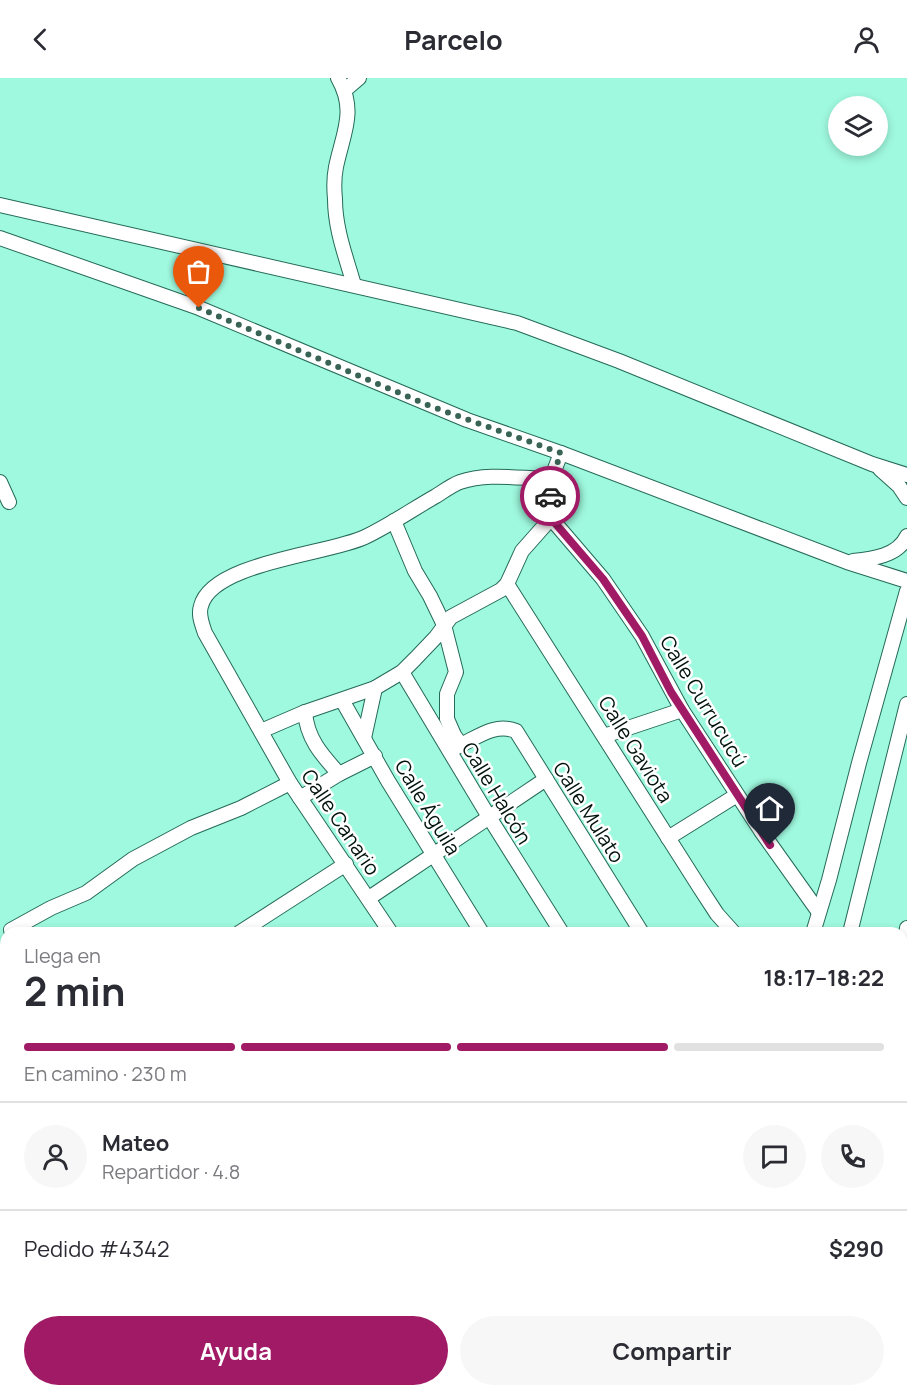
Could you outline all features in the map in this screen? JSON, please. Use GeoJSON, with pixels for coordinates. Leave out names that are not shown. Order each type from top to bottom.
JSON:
{"type":"FeatureCollection","features":[{"type":"Feature","properties":{"kind":"street"},"geometry":{"type":"LineString","coordinates":[[354,285],[339,236],[335,201],[335,170],[348,116],[341,84],[359,78]]}},
{"type":"Feature","properties":{"kind":"street"},"geometry":{"type":"LineString","coordinates":[[0,205],[489,315],[527,326],[872,464],[907,475]]}},
{"type":"Feature","properties":{"kind":"street"},"geometry":{"type":"LineString","coordinates":[[0,238],[199,308],[467,420],[561,453],[848,562],[907,581]]}},
{"type":"Feature","properties":{"kind":"street"},"geometry":{"type":"LineString","coordinates":[[261,731],[305,712],[375,688],[402,672],[427,648],[444,625],[460,611],[489,598],[507,584],[522,551],[545,525],[549,516],[551,480],[561,453]]}},
{"type":"Feature","properties":{"kind":"street"},"geometry":{"type":"LineString","coordinates":[[872,464],[889,476],[907,498]]}},
{"type":"Feature","properties":{"kind":"street"},"geometry":{"type":"LineString","coordinates":[[455,748],[454,735],[447,719],[447,694],[456,672],[444,625],[415,571],[394,521],[459,482],[478,478],[551,480]]}},
{"type":"Feature","properties":{"kind":"street"},"geometry":{"type":"LineString","coordinates":[[0,482],[9,502]]}},
{"type":"Feature","properties":{"kind":"street","name":"Calle Currucucú"},"geometry":{"type":"LineString","coordinates":[[549,516],[603,579],[642,636],[682,710],[790,874],[818,911]]}},
{"type":"Feature","properties":{"kind":"street","name":"Calle Canario"},"geometry":{"type":"LineString","coordinates":[[387,927],[290,783],[205,633],[200,618],[201,605],[208,594],[223,582],[283,558],[344,545],[365,537],[394,521]]}},
{"type":"Feature","properties":{"kind":"street"},"geometry":{"type":"LineString","coordinates":[[848,562],[884,555],[897,549],[907,536]]}},
{"type":"Feature","properties":{"kind":"street","name":"Calle Gaviota"},"geometry":{"type":"LineString","coordinates":[[507,584],[705,897],[729,927]]}},
{"type":"Feature","properties":{"kind":"street"},"geometry":{"type":"LineString","coordinates":[[814,927],[907,591]]}},
{"type":"Feature","properties":{"kind":"street","name":"Calle Halcón"},"geometry":{"type":"LineString","coordinates":[[402,672],[455,748],[489,818],[558,927]]}},
{"type":"Feature","properties":{"kind":"street"},"geometry":{"type":"LineString","coordinates":[[364,738],[375,688]]}},
{"type":"Feature","properties":{"kind":"street","name":"Calle Águila"},"geometry":{"type":"LineString","coordinates":[[342,700],[478,927]]}},
{"type":"Feature","properties":{"kind":"street"},"geometry":{"type":"LineString","coordinates":[[851,927],[907,704]]}},
{"type":"Feature","properties":{"kind":"street"},"geometry":{"type":"LineString","coordinates":[[604,735],[682,710]]}},
{"type":"Feature","properties":{"kind":"street"},"geometry":{"type":"LineString","coordinates":[[305,712],[308,734],[313,744],[339,774]]}},
{"type":"Feature","properties":{"kind":"street","name":"Calle Mulato"},"geometry":{"type":"LineString","coordinates":[[455,748],[493,729],[507,727],[516,731],[638,927]]}},
{"type":"Feature","properties":{"kind":"street"},"geometry":{"type":"LineString","coordinates":[[300,798],[339,774],[375,756]]}},
{"type":"Feature","properties":{"kind":"street"},"geometry":{"type":"LineString","coordinates":[[369,898],[546,779]]}},
{"type":"Feature","properties":{"kind":"street"},"geometry":{"type":"LineString","coordinates":[[16,927],[86,892],[140,855],[191,828],[241,808],[290,783]]}},
{"type":"Feature","properties":{"kind":"street"},"geometry":{"type":"LineString","coordinates":[[668,838],[738,795]]}},
{"type":"Feature","properties":{"kind":"street"},"geometry":{"type":"LineString","coordinates":[[249,927],[346,864]]}},
{"type":"Feature","properties":{"kind":"way so far"},"geometry":{"type":"LineString","coordinates":[[199,308],[430,406],[561,453],[551,480],[550,496]]}},
{"type":"Feature","properties":{"kind":"route"},"geometry":{"type":"LineString","coordinates":[[550,496],[549,516],[580,549],[642,636],[671,692],[770,845]]}}]}
